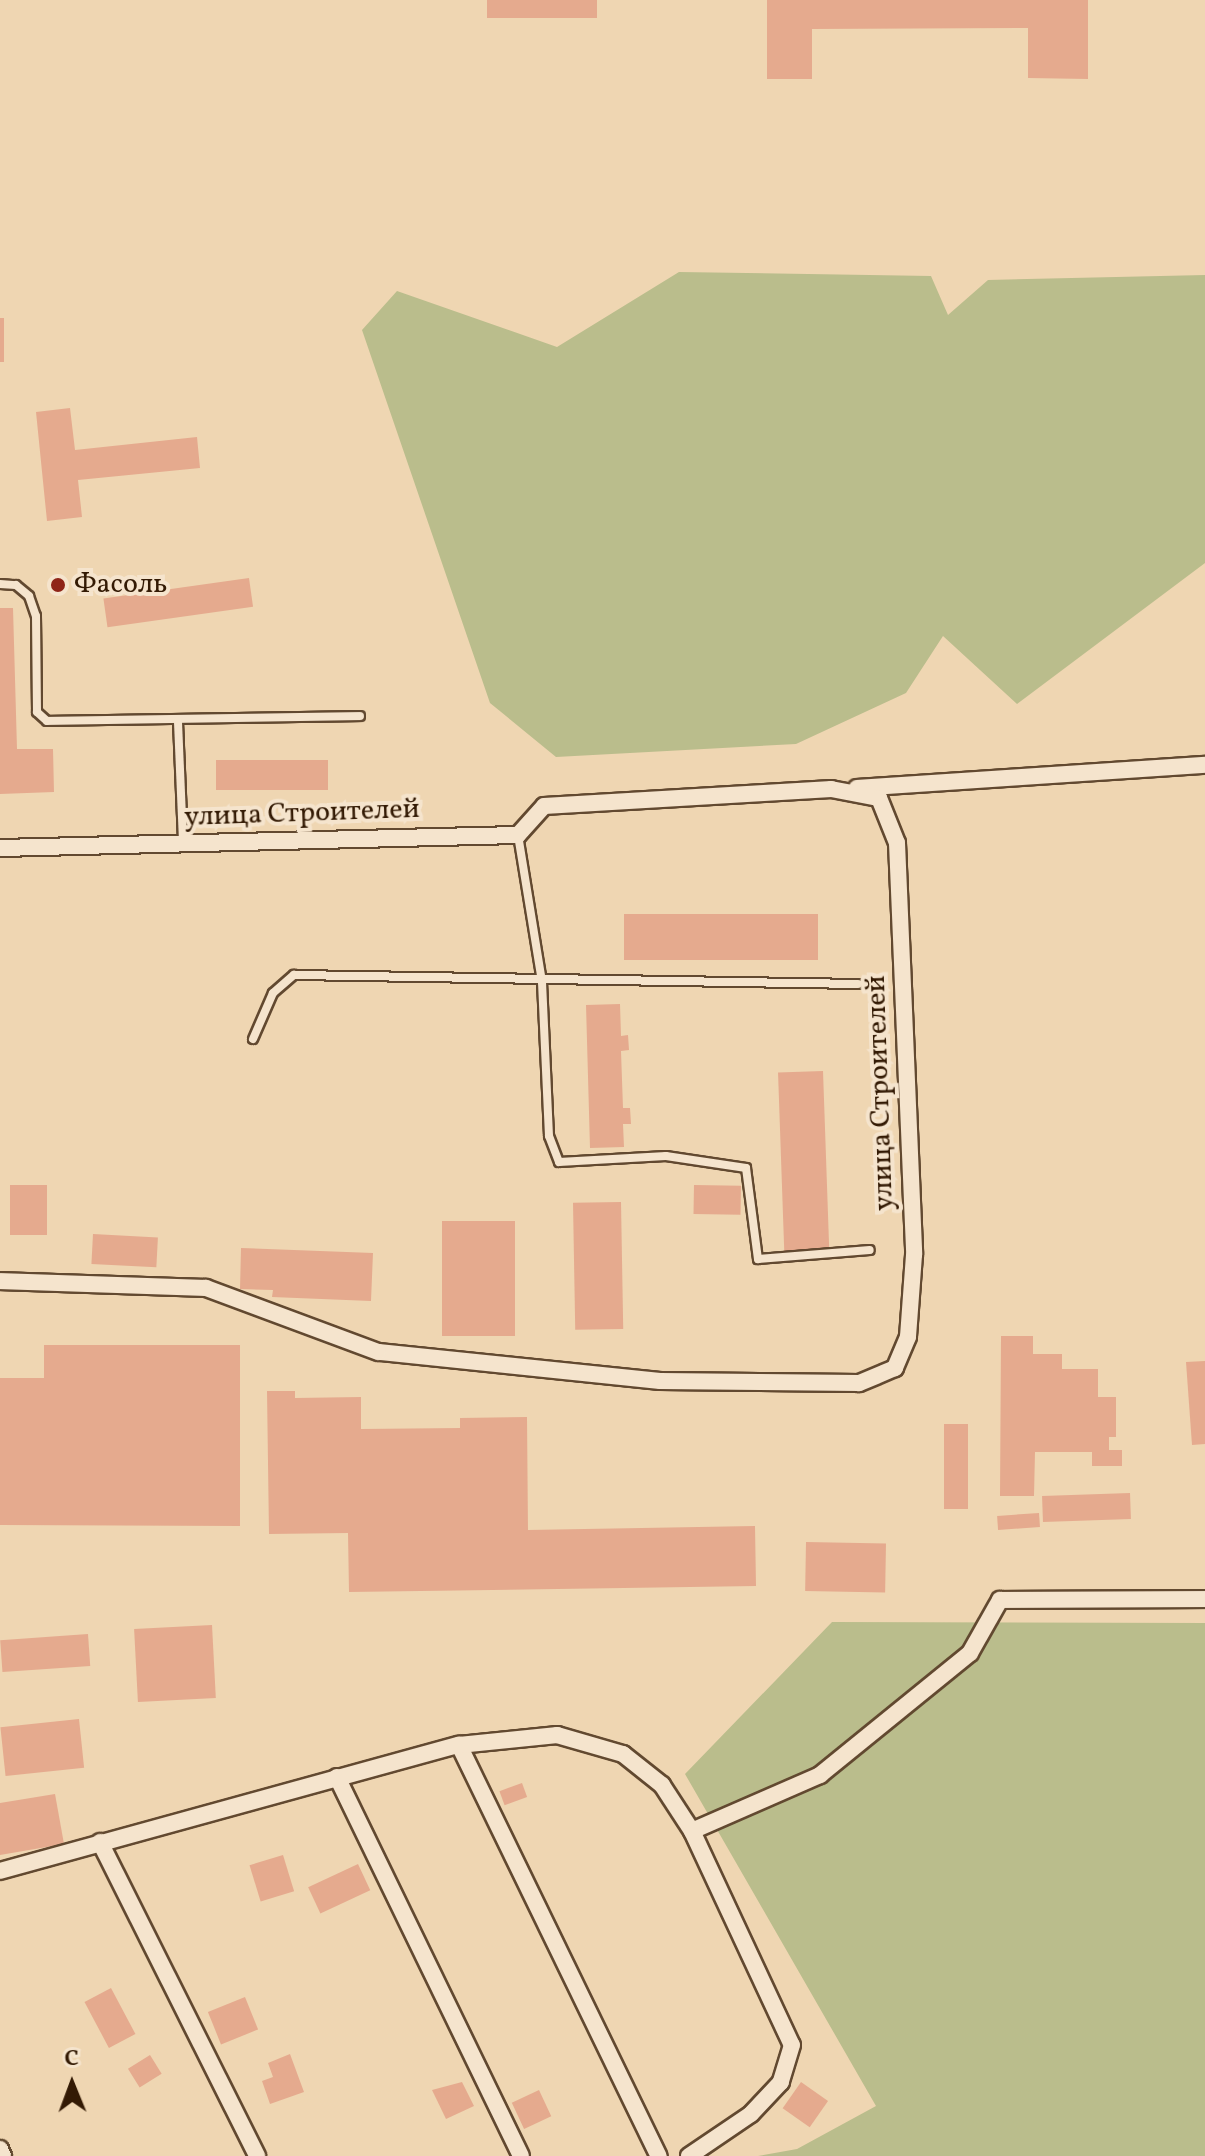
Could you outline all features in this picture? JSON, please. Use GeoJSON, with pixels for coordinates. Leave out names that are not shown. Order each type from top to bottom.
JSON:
{"type":"FeatureCollection","features":[{"type":"Feature","properties":{"kind":"street"},"geometry":{"type":"LineString","coordinates":[[831,789],[1205,765]]}},
{"type":"Feature","properties":{"kind":"street","name":"улица Строителей"},"geometry":{"type":"LineString","coordinates":[[0,848],[518,835],[544,806],[831,789],[879,798],[897,843],[914,1255],[908,1337],[895,1368],[859,1383],[660,1381],[378,1352],[206,1288],[0,1281]]}},
{"type":"Feature","properties":{"kind":"street"},"geometry":{"type":"LineString","coordinates":[[692,1831],[820,1775],[970,1653],[1000,1600],[1205,1599]]}},
{"type":"Feature","properties":{"kind":"street"},"geometry":{"type":"LineString","coordinates":[[0,1871],[459,1745],[557,1735],[623,1754],[662,1785],[692,1831],[792,2045],[781,2082],[751,2114],[689,2156]]}},
{"type":"Feature","properties":{"kind":"street"},"geometry":{"type":"LineString","coordinates":[[459,1745],[659,2156]]}},
{"type":"Feature","properties":{"kind":"street"},"geometry":{"type":"LineString","coordinates":[[337,1777],[521,2156]]}},
{"type":"Feature","properties":{"kind":"street"},"geometry":{"type":"LineString","coordinates":[[100,1842],[257,2156]]}},
{"type":"Feature","properties":{"kind":"street"},"geometry":{"type":"LineString","coordinates":[[0,2149],[3,2156]]}},
{"type":"Feature","properties":{"kind":"lane"},"geometry":{"type":"LineString","coordinates":[[0,584],[16,585],[29,596],[36,616],[37,712],[47,721],[178,722],[360,716]]}},
{"type":"Feature","properties":{"kind":"lane"},"geometry":{"type":"LineString","coordinates":[[178,722],[183,843]]}},
{"type":"Feature","properties":{"kind":"lane"},"geometry":{"type":"LineString","coordinates":[[518,835],[542,982],[549,1136],[559,1162],[666,1156],[746,1168],[758,1259],[870,1250]]}},
{"type":"Feature","properties":{"kind":"lane"},"geometry":{"type":"LineString","coordinates":[[253,1039],[273,993],[294,975],[542,982],[858,984]]}},
{"type":"Feature","properties":{"kind":"green space"},"geometry":{"type":"Polygon","coordinates":[[[679,272],[931,276],[948,315],[988,280],[1205,275],[1205,563],[1017,704],[943,636],[906,693],[796,744],[556,757],[490,703],[362,330],[397,291],[557,347],[679,272]]]}},
{"type":"Feature","properties":{"kind":"green space"},"geometry":{"type":"Polygon","coordinates":[[[832,1622],[1205,1623],[1205,2156],[758,2156],[797,2149],[876,2106],[685,1774],[832,1622]]]}},
{"type":"Feature","properties":{"kind":"building"},"geometry":{"type":"Polygon","coordinates":[[[487,0],[597,0],[597,18],[487,18],[487,0]]]}},
{"type":"Feature","properties":{"kind":"building"},"geometry":{"type":"Polygon","coordinates":[[[767,0],[1088,0],[1088,79],[1028,78],[1028,28],[812,29],[812,79],[767,79],[767,0]]]}},
{"type":"Feature","properties":{"kind":"building"},"geometry":{"type":"Polygon","coordinates":[[[0,318],[4,318],[4,362],[0,362],[0,318]]]}},
{"type":"Feature","properties":{"kind":"building"},"geometry":{"type":"Polygon","coordinates":[[[70,408],[75,450],[197,437],[200,468],[78,480],[82,517],[47,521],[36,412],[70,408]]]}},
{"type":"Feature","properties":{"kind":"building"},"geometry":{"type":"Polygon","coordinates":[[[249,578],[253,607],[107,627],[103,598],[249,578]]]}},
{"type":"Feature","properties":{"kind":"building"},"geometry":{"type":"Polygon","coordinates":[[[0,608],[13,608],[17,749],[53,749],[54,792],[0,794],[0,608]]]}},
{"type":"Feature","properties":{"kind":"building"},"geometry":{"type":"Polygon","coordinates":[[[216,760],[328,760],[328,790],[216,790],[216,760]]]}},
{"type":"Feature","properties":{"kind":"building"},"geometry":{"type":"Polygon","coordinates":[[[624,914],[818,914],[818,960],[624,960],[624,914]]]}},
{"type":"Feature","properties":{"kind":"building"},"geometry":{"type":"Polygon","coordinates":[[[620,1004],[621,1036],[628,1035],[629,1050],[621,1051],[623,1108],[630,1108],[631,1124],[623,1124],[624,1147],[590,1148],[586,1005],[620,1004]]]}},
{"type":"Feature","properties":{"kind":"building"},"geometry":{"type":"Polygon","coordinates":[[[823,1071],[829,1250],[784,1251],[778,1073],[823,1071]]]}},
{"type":"Feature","properties":{"kind":"building"},"geometry":{"type":"Polygon","coordinates":[[[10,1185],[47,1185],[47,1235],[10,1235],[10,1185]]]}},
{"type":"Feature","properties":{"kind":"building"},"geometry":{"type":"Polygon","coordinates":[[[694,1185],[741,1186],[740,1215],[693,1214],[694,1185]]]}},
{"type":"Feature","properties":{"kind":"building"},"geometry":{"type":"Polygon","coordinates":[[[621,1202],[623,1329],[575,1330],[573,1203],[621,1202]]]}},
{"type":"Feature","properties":{"kind":"building"},"geometry":{"type":"Polygon","coordinates":[[[442,1221],[515,1221],[515,1336],[442,1336],[442,1221]]]}},
{"type":"Feature","properties":{"kind":"building"},"geometry":{"type":"Polygon","coordinates":[[[93,1234],[158,1237],[156,1267],[91,1264],[93,1234]]]}},
{"type":"Feature","properties":{"kind":"building"},"geometry":{"type":"Polygon","coordinates":[[[241,1248],[373,1253],[371,1301],[272,1297],[273,1290],[240,1289],[241,1248]]]}},
{"type":"Feature","properties":{"kind":"building"},"geometry":{"type":"Polygon","coordinates":[[[1001,1336],[1033,1336],[1033,1354],[1062,1354],[1062,1369],[1098,1369],[1098,1397],[1116,1397],[1116,1437],[1109,1437],[1109,1450],[1122,1450],[1122,1466],[1092,1466],[1092,1452],[1035,1452],[1034,1496],[1000,1496],[1001,1336]]]}},
{"type":"Feature","properties":{"kind":"building"},"geometry":{"type":"Polygon","coordinates":[[[44,1345],[240,1345],[240,1526],[0,1525],[0,1378],[44,1378],[44,1345]]]}},
{"type":"Feature","properties":{"kind":"building"},"geometry":{"type":"Polygon","coordinates":[[[1205,1361],[1205,1444],[1192,1445],[1186,1362],[1205,1361]]]}},
{"type":"Feature","properties":{"kind":"building"},"geometry":{"type":"Polygon","coordinates":[[[267,1391],[295,1391],[295,1398],[361,1397],[361,1429],[460,1428],[460,1418],[527,1417],[528,1530],[755,1526],[756,1586],[349,1592],[348,1533],[269,1534],[267,1391]]]}},
{"type":"Feature","properties":{"kind":"building"},"geometry":{"type":"Polygon","coordinates":[[[944,1424],[968,1424],[968,1509],[944,1509],[944,1424]]]}},
{"type":"Feature","properties":{"kind":"building"},"geometry":{"type":"Polygon","coordinates":[[[1130,1493],[1131,1519],[1043,1522],[1042,1496],[1130,1493]]]}},
{"type":"Feature","properties":{"kind":"building"},"geometry":{"type":"Polygon","coordinates":[[[1039,1513],[1040,1527],[998,1530],[997,1516],[1039,1513]]]}},
{"type":"Feature","properties":{"kind":"building"},"geometry":{"type":"Polygon","coordinates":[[[806,1542],[886,1543],[885,1592],[805,1591],[806,1542]]]}},
{"type":"Feature","properties":{"kind":"building"},"geometry":{"type":"Polygon","coordinates":[[[212,1625],[216,1698],[138,1702],[134,1629],[212,1625]]]}},
{"type":"Feature","properties":{"kind":"building"},"geometry":{"type":"Polygon","coordinates":[[[88,1634],[90,1666],[2,1672],[0,1640],[88,1634]]]}},
{"type":"Feature","properties":{"kind":"building"},"geometry":{"type":"Polygon","coordinates":[[[79,1719],[84,1768],[6,1776],[0,1727],[79,1719]]]}},
{"type":"Feature","properties":{"kind":"building"},"geometry":{"type":"Polygon","coordinates":[[[522,1783],[527,1797],[505,1805],[499,1791],[522,1783]]]}},
{"type":"Feature","properties":{"kind":"building"},"geometry":{"type":"Polygon","coordinates":[[[55,1794],[64,1844],[0,1855],[0,1803],[55,1794]]]}},
{"type":"Feature","properties":{"kind":"building"},"geometry":{"type":"Polygon","coordinates":[[[283,1855],[294,1891],[261,1902],[250,1865],[283,1855]]]}},
{"type":"Feature","properties":{"kind":"building"},"geometry":{"type":"Polygon","coordinates":[[[358,1864],[370,1890],[320,1914],[308,1887],[358,1864]]]}},
{"type":"Feature","properties":{"kind":"building"},"geometry":{"type":"Polygon","coordinates":[[[111,1988],[135,2034],[109,2048],[85,2002],[111,1988]]]}},
{"type":"Feature","properties":{"kind":"building"},"geometry":{"type":"Polygon","coordinates":[[[245,1997],[258,2029],[221,2044],[208,2012],[245,1997]]]}},
{"type":"Feature","properties":{"kind":"building"},"geometry":{"type":"Polygon","coordinates":[[[290,2054],[304,2092],[270,2104],[262,2081],[273,2077],[268,2063],[290,2054]]]}},
{"type":"Feature","properties":{"kind":"building"},"geometry":{"type":"Polygon","coordinates":[[[150,2055],[162,2074],[140,2087],[128,2069],[150,2055]]]}},
{"type":"Feature","properties":{"kind":"building"},"geometry":{"type":"Polygon","coordinates":[[[462,2082],[474,2106],[446,2119],[432,2090],[462,2082]]]}},
{"type":"Feature","properties":{"kind":"building"},"geometry":{"type":"Polygon","coordinates":[[[801,2082],[828,2101],[810,2127],[783,2108],[801,2082]]]}},
{"type":"Feature","properties":{"kind":"building"},"geometry":{"type":"Polygon","coordinates":[[[539,2090],[551,2116],[524,2129],[512,2103],[539,2090]]]}},
{"type":"Feature","properties":{"kind":"place","name":"Фасоль"},"geometry":{"type":"Point","coordinates":[58,585]}}]}
